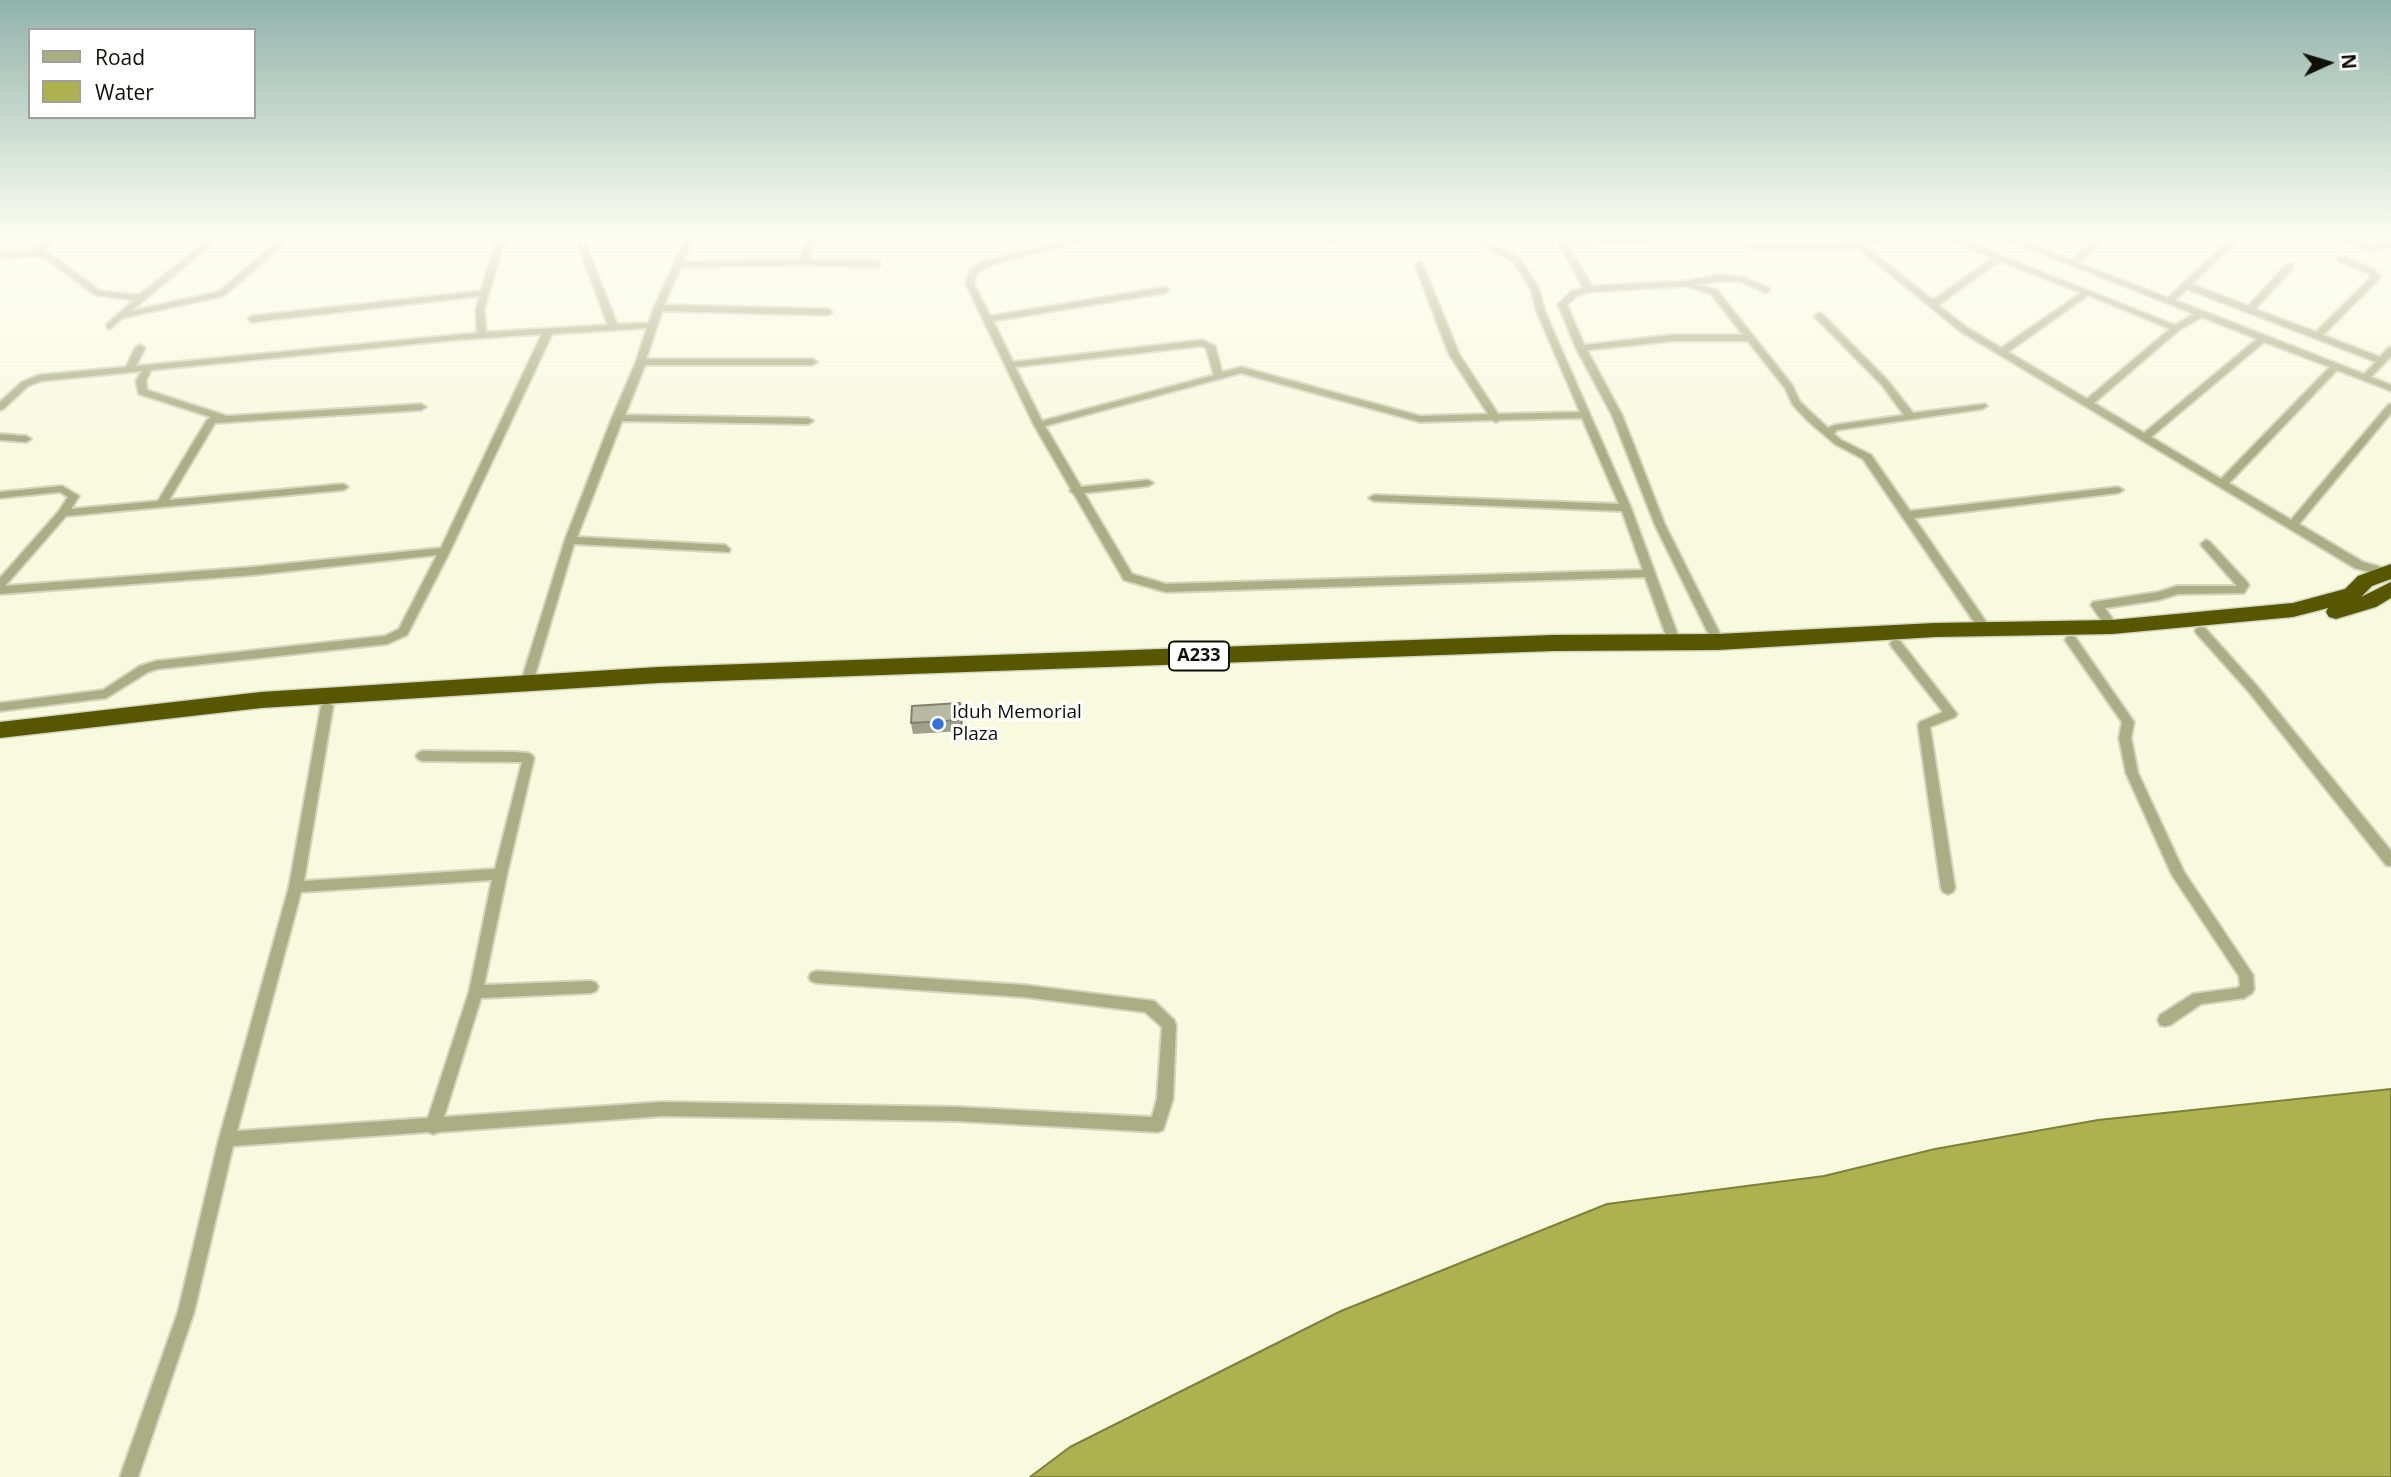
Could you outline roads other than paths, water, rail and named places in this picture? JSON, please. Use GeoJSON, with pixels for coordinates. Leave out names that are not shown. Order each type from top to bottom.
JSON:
{"type":"FeatureCollection","features":[{"type":"Feature","properties":{"kind":"highway","name":"A233"},"geometry":{"type":"LineString","coordinates":[[0,730],[261,700],[527,682],[1896,644],[1985,629],[2112,626],[2293,610],[2352,594],[2362,573],[2390,578]]}},
{"type":"Feature","properties":{"kind":"highway","name":"A233"},"geometry":{"type":"LineString","coordinates":[[0,741],[253,711],[961,669],[1674,641],[1939,636],[2071,639],[2201,631],[2310,619],[2369,602],[2390,578]]}},
{"type":"Feature","properties":{"kind":"street"},"geometry":{"type":"LineString","coordinates":[[110,326],[131,307]]}},
{"type":"Feature","properties":{"kind":"street"},"geometry":{"type":"LineString","coordinates":[[119,316],[161,307]]}},
{"type":"Feature","properties":{"kind":"street"},"geometry":{"type":"LineString","coordinates":[[252,319],[360,307]]}},
{"type":"Feature","properties":{"kind":"street"},"geometry":{"type":"LineString","coordinates":[[481,307],[482,335]]}},
{"type":"Feature","properties":{"kind":"street"},"geometry":{"type":"LineString","coordinates":[[606,307],[613,326]]}},
{"type":"Feature","properties":{"kind":"street"},"geometry":{"type":"LineString","coordinates":[[982,307],[1040,425],[1128,577],[1166,588],[1649,573]]}},
{"type":"Feature","properties":{"kind":"street"},"geometry":{"type":"LineString","coordinates":[[989,319],[1062,307]]}},
{"type":"Feature","properties":{"kind":"street"},"geometry":{"type":"LineString","coordinates":[[1435,307],[1454,354],[1496,419]]}},
{"type":"Feature","properties":{"kind":"street"},"geometry":{"type":"LineString","coordinates":[[1539,307],[1626,508],[1674,641]]}},
{"type":"Feature","properties":{"kind":"street"},"geometry":{"type":"LineString","coordinates":[[1563,307],[1581,348],[1617,415],[1660,525],[1718,642]]}},
{"type":"Feature","properties":{"kind":"street"},"geometry":{"type":"LineString","coordinates":[[1726,307],[1789,387],[1796,403],[1828,434],[1867,457],[1985,629]]}},
{"type":"Feature","properties":{"kind":"street"},"geometry":{"type":"LineString","coordinates":[[1937,307],[1963,329],[2293,524],[2362,573]]}},
{"type":"Feature","properties":{"kind":"street"},"geometry":{"type":"LineString","coordinates":[[2001,352],[2066,307]]}},
{"type":"Feature","properties":{"kind":"street"},"geometry":{"type":"LineString","coordinates":[[2124,307],[2176,328]]}},
{"type":"Feature","properties":{"kind":"street"},"geometry":{"type":"LineString","coordinates":[[2184,307],[2391,388]]}},
{"type":"Feature","properties":{"kind":"street"},"geometry":{"type":"LineString","coordinates":[[2244,307],[2382,361]]}},
{"type":"Feature","properties":{"kind":"street"},"geometry":{"type":"LineString","coordinates":[[2318,336],[2347,307]]}},
{"type":"Feature","properties":{"kind":"street"},"geometry":{"type":"LineString","coordinates":[[527,682],[570,540],[641,362],[657,308],[828,312]]}},
{"type":"Feature","properties":{"kind":"street"},"geometry":{"type":"LineString","coordinates":[[2088,403],[2176,328],[2201,314]]}},
{"type":"Feature","properties":{"kind":"street"},"geometry":{"type":"LineString","coordinates":[[1819,316],[1885,383],[1910,416]]}},
{"type":"Feature","properties":{"kind":"street"},"geometry":{"type":"LineString","coordinates":[[0,407],[25,384],[39,379],[482,335],[653,325]]}},
{"type":"Feature","properties":{"kind":"street"},"geometry":{"type":"LineString","coordinates":[[0,707],[106,694],[144,669],[156,665],[396,637],[408,627],[549,330]]}},
{"type":"Feature","properties":{"kind":"street"},"geometry":{"type":"LineString","coordinates":[[1581,348],[1672,338],[1750,338]]}},
{"type":"Feature","properties":{"kind":"street"},"geometry":{"type":"LineString","coordinates":[[2146,436],[2263,338]]}},
{"type":"Feature","properties":{"kind":"street"},"geometry":{"type":"LineString","coordinates":[[1011,365],[1202,342],[1210,346],[1219,376]]}},
{"type":"Feature","properties":{"kind":"street"},"geometry":{"type":"LineString","coordinates":[[129,370],[140,348]]}},
{"type":"Feature","properties":{"kind":"street"},"geometry":{"type":"LineString","coordinates":[[2365,378],[2391,350]]}},
{"type":"Feature","properties":{"kind":"street"},"geometry":{"type":"LineString","coordinates":[[641,362],[812,362]]}},
{"type":"Feature","properties":{"kind":"street"},"geometry":{"type":"LineString","coordinates":[[2223,483],[2335,367]]}},
{"type":"Feature","properties":{"kind":"street"},"geometry":{"type":"LineString","coordinates":[[147,369],[141,381],[142,392],[223,418]]}},
{"type":"Feature","properties":{"kind":"street"},"geometry":{"type":"LineString","coordinates":[[1040,425],[1241,370],[1420,419],[1585,415]]}},
{"type":"Feature","properties":{"kind":"street"},"geometry":{"type":"LineString","coordinates":[[1828,434],[1834,428],[1982,406]]}},
{"type":"Feature","properties":{"kind":"street"},"geometry":{"type":"LineString","coordinates":[[161,505],[212,420],[421,407]]}},
{"type":"Feature","properties":{"kind":"street"},"geometry":{"type":"LineString","coordinates":[[2293,524],[2391,407]]}},
{"type":"Feature","properties":{"kind":"street"},"geometry":{"type":"LineString","coordinates":[[617,418],[808,421]]}},
{"type":"Feature","properties":{"kind":"street"},"geometry":{"type":"LineString","coordinates":[[0,437],[26,439]]}},
{"type":"Feature","properties":{"kind":"street"},"geometry":{"type":"LineString","coordinates":[[1076,491],[1148,483]]}},
{"type":"Feature","properties":{"kind":"street"},"geometry":{"type":"LineString","coordinates":[[63,513],[343,487]]}},
{"type":"Feature","properties":{"kind":"street"},"geometry":{"type":"LineString","coordinates":[[1907,515],[2118,489]]}},
{"type":"Feature","properties":{"kind":"street"},"geometry":{"type":"LineString","coordinates":[[0,495],[68,490],[74,496],[63,513],[0,587]]}},
{"type":"Feature","properties":{"kind":"street"},"geometry":{"type":"LineString","coordinates":[[1374,498],[1626,508]]}},
{"type":"Feature","properties":{"kind":"street"},"geometry":{"type":"LineString","coordinates":[[570,540],[725,549]]}},
{"type":"Feature","properties":{"kind":"street"},"geometry":{"type":"LineString","coordinates":[[2112,626],[2097,605],[2159,596],[2177,590],[2240,590],[2243,585],[2206,544]]}},
{"type":"Feature","properties":{"kind":"street"},"geometry":{"type":"LineString","coordinates":[[0,587],[253,571],[445,551]]}},
{"type":"Feature","properties":{"kind":"street"},"geometry":{"type":"LineString","coordinates":[[2201,631],[2253,689],[2391,861]]}},
{"type":"Feature","properties":{"kind":"street"},"geometry":{"type":"LineString","coordinates":[[2071,639],[2128,722],[2125,738],[2132,773],[2179,874],[2246,975],[2247,989],[2239,995],[2198,998],[2165,1020]]}},
{"type":"Feature","properties":{"kind":"street"},"geometry":{"type":"LineString","coordinates":[[1896,644],[1951,714],[1924,725],[1926,755],[1948,888]]}},
{"type":"Feature","properties":{"kind":"street"},"geometry":{"type":"LineString","coordinates":[[129,1477],[186,1311],[226,1139],[296,887],[327,706]]}},
{"type":"Feature","properties":{"kind":"street"},"geometry":{"type":"LineString","coordinates":[[422,757],[528,758],[500,874],[476,992],[433,1127]]}},
{"type":"Feature","properties":{"kind":"street"},"geometry":{"type":"LineString","coordinates":[[296,887],[500,874]]}},
{"type":"Feature","properties":{"kind":"street"},"geometry":{"type":"LineString","coordinates":[[226,1139],[433,1127],[663,1109],[768,1108],[957,1114],[1158,1125],[1165,1099],[1169,1025],[1149,1006],[1024,991],[816,977]]}},
{"type":"Feature","properties":{"kind":"street"},"geometry":{"type":"LineString","coordinates":[[476,992],[591,987]]}},
{"type":"Feature","properties":{"kind":"water"},"geometry":{"type":"Polygon","coordinates":[[[2391,1089],[2391,1477],[1030,1477],[1070,1447],[1341,1311],[1607,1204],[1824,1176],[1935,1149],[2098,1120],[2391,1089]]]}},
{"type":"Feature","properties":{"kind":"place","name":"Iduh Memorial Plaza"},"geometry":{"type":"Point","coordinates":[938,724]}}]}
